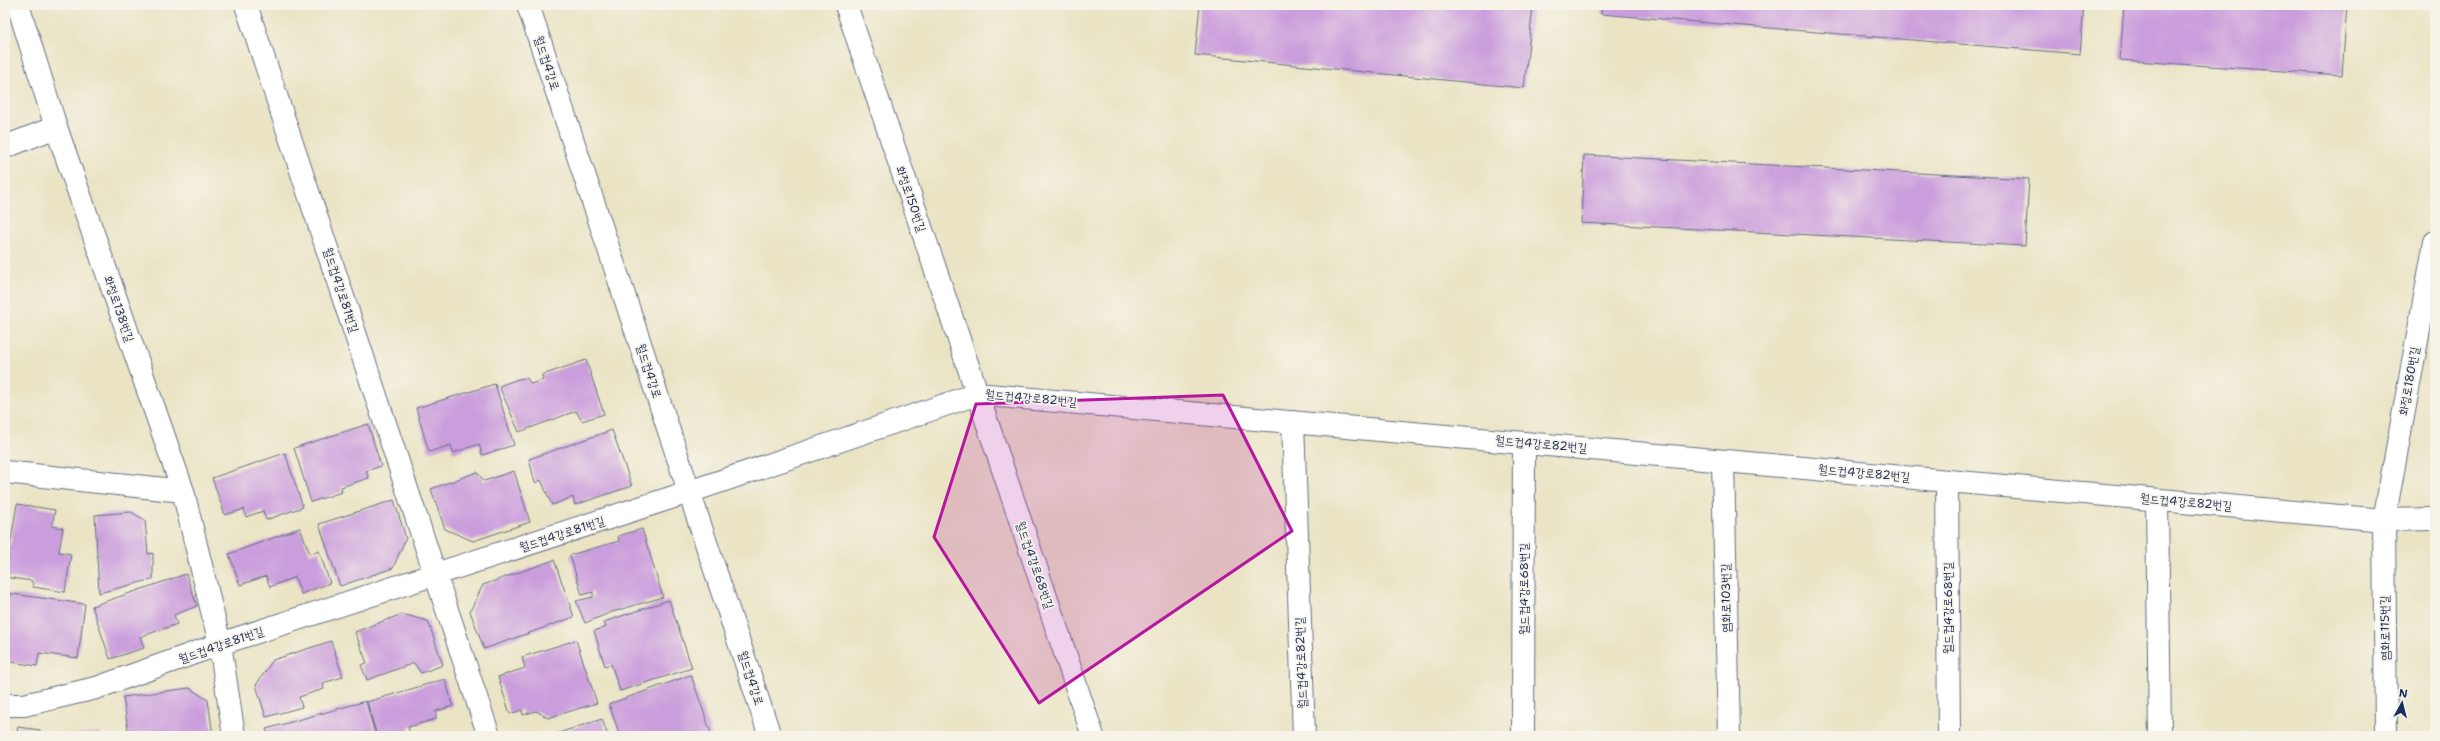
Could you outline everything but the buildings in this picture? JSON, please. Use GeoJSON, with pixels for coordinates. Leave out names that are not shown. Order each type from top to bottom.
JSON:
{"type":"FeatureCollection","features":[{"type":"Feature","properties":{"kind":"street","name":"화정로138번길"},"geometry":{"type":"LineString","coordinates":[[18,5],[56,127],[183,491],[220,644],[234,736]]}},
{"type":"Feature","properties":{"kind":"street","name":"월드컵4강로81번길"},"geometry":{"type":"LineString","coordinates":[[246,5],[488,736]]}},
{"type":"Feature","properties":{"kind":"street","name":"월드컵4강로"},"geometry":{"type":"LineString","coordinates":[[528,5],[770,736]]}},
{"type":"Feature","properties":{"kind":"street","name":"화정로150번길"},"geometry":{"type":"LineString","coordinates":[[846,5],[977,394]]}},
{"type":"Feature","properties":{"kind":"street"},"geometry":{"type":"LineString","coordinates":[[5,147],[56,127]]}},
{"type":"Feature","properties":{"kind":"street","name":"화정로180번길"},"geometry":{"type":"LineString","coordinates":[[2384,520],[2435,242]]}},
{"type":"Feature","properties":{"kind":"street","name":"월드컵4강로82번길"},"geometry":{"type":"LineString","coordinates":[[689,492],[977,394],[2384,520],[2435,519]]}},
{"type":"Feature","properties":{"kind":"street","name":"월드컵4강로68번길"},"geometry":{"type":"LineString","coordinates":[[977,394],[1093,736]]}},
{"type":"Feature","properties":{"kind":"street","name":"월드컵4강로82번길"},"geometry":{"type":"LineString","coordinates":[[1293,422],[1304,736]]}},
{"type":"Feature","properties":{"kind":"street","name":"월드컵4강로68번길"},"geometry":{"type":"LineString","coordinates":[[1523,736],[1524,443]]}},
{"type":"Feature","properties":{"kind":"street","name":"염화로103번길"},"geometry":{"type":"LineString","coordinates":[[1722,461],[1730,736]]}},
{"type":"Feature","properties":{"kind":"street"},"geometry":{"type":"LineString","coordinates":[[5,472],[183,491]]}},
{"type":"Feature","properties":{"kind":"street","name":"월드컵4강로68번길"},"geometry":{"type":"LineString","coordinates":[[1947,481],[1949,736]]}},
{"type":"Feature","properties":{"kind":"street","name":"월드컵4강로81번길"},"geometry":{"type":"LineString","coordinates":[[5,705],[24,705],[96,688],[220,644],[436,576],[689,492]]}},
{"type":"Feature","properties":{"kind":"street"},"geometry":{"type":"LineString","coordinates":[[2157,500],[2160,736]]}},
{"type":"Feature","properties":{"kind":"street","name":"염화로115번길"},"geometry":{"type":"LineString","coordinates":[[2384,520],[2386,736]]}},
{"type":"Feature","properties":{"kind":"highlighted area"},"geometry":{"type":"Polygon","coordinates":[[[1223,395],[1292,531],[1039,703],[934,537],[976,404],[1223,395]]]}}]}
